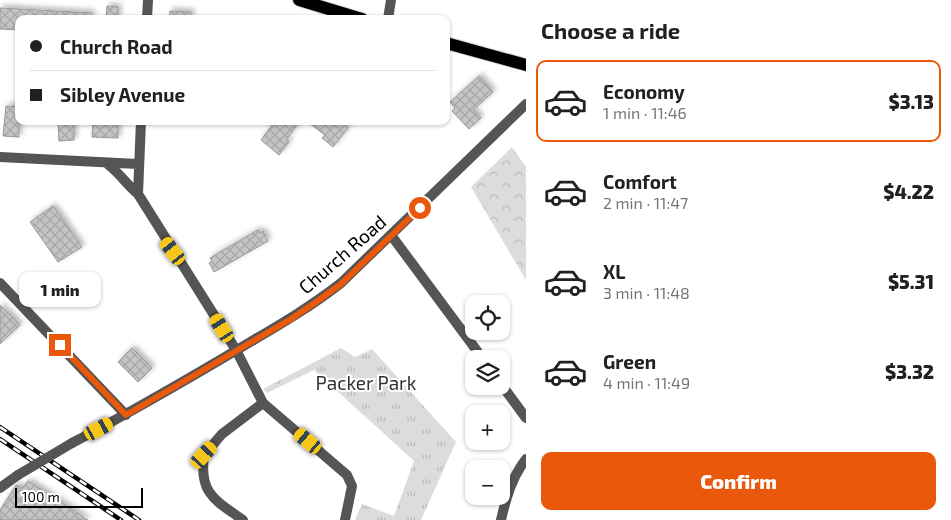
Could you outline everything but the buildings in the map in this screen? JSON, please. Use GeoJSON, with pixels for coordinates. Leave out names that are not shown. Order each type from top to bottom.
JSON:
{"type":"FeatureCollection","features":[{"type":"Feature","properties":{"kind":"main road"},"geometry":{"type":"LineString","coordinates":[[299,0],[349,15]]}},
{"type":"Feature","properties":{"kind":"main road"},"geometry":{"type":"LineString","coordinates":[[450,44],[526,65]]}},
{"type":"Feature","properties":{"kind":"street"},"geometry":{"type":"LineString","coordinates":[[147,15],[148,0]]}},
{"type":"Feature","properties":{"kind":"street"},"geometry":{"type":"LineString","coordinates":[[389,15],[391,0]]}},
{"type":"Feature","properties":{"kind":"street","name":"Church Road"},"geometry":{"type":"LineString","coordinates":[[0,488],[72,443],[126,415],[291,319],[341,284],[526,104]]}},
{"type":"Feature","properties":{"kind":"street"},"geometry":{"type":"LineString","coordinates":[[138,194],[141,125]]}},
{"type":"Feature","properties":{"kind":"street"},"geometry":{"type":"LineString","coordinates":[[0,157],[138,164]]}},
{"type":"Feature","properties":{"kind":"street"},"geometry":{"type":"LineString","coordinates":[[106,162],[120,173],[127,185],[138,194],[236,350],[262,403],[347,475],[352,486],[345,520]]}},
{"type":"Feature","properties":{"kind":"street"},"geometry":{"type":"LineString","coordinates":[[391,235],[476,350]]}},
{"type":"Feature","properties":{"kind":"street"},"geometry":{"type":"LineString","coordinates":[[0,284],[126,415]]}},
{"type":"Feature","properties":{"kind":"street"},"geometry":{"type":"LineString","coordinates":[[510,395],[525,413]]}},
{"type":"Feature","properties":{"kind":"street"},"geometry":{"type":"LineString","coordinates":[[244,520],[212,498],[207,490],[204,485],[204,455],[222,434],[262,403]]}},
{"type":"Feature","properties":{"kind":"street"},"geometry":{"type":"LineString","coordinates":[[501,520],[507,495],[519,468],[526,459]]}},
{"type":"Feature","properties":{"kind":"green space"},"geometry":{"type":"Polygon","coordinates":[[[512,147],[526,167],[526,280],[471,187],[512,147]]]}},
{"type":"Feature","properties":{"kind":"green space","name":"Packer Park"},"geometry":{"type":"Polygon","coordinates":[[[341,348],[355,357],[372,349],[456,442],[421,520],[355,520],[362,504],[394,516],[414,461],[314,370],[267,393],[263,389],[341,348]]]}},
{"type":"Feature","properties":{"kind":"railway"},"geometry":{"type":"LineString","coordinates":[[0,427],[139,520]]}},
{"type":"Feature","properties":{"kind":"railway"},"geometry":{"type":"LineString","coordinates":[[0,439],[121,520]]}},
{"type":"Feature","properties":{"kind":"route"},"geometry":{"type":"LineString","coordinates":[[60,345],[126,415],[291,319],[319,300],[341,284],[420,208]]}}]}
